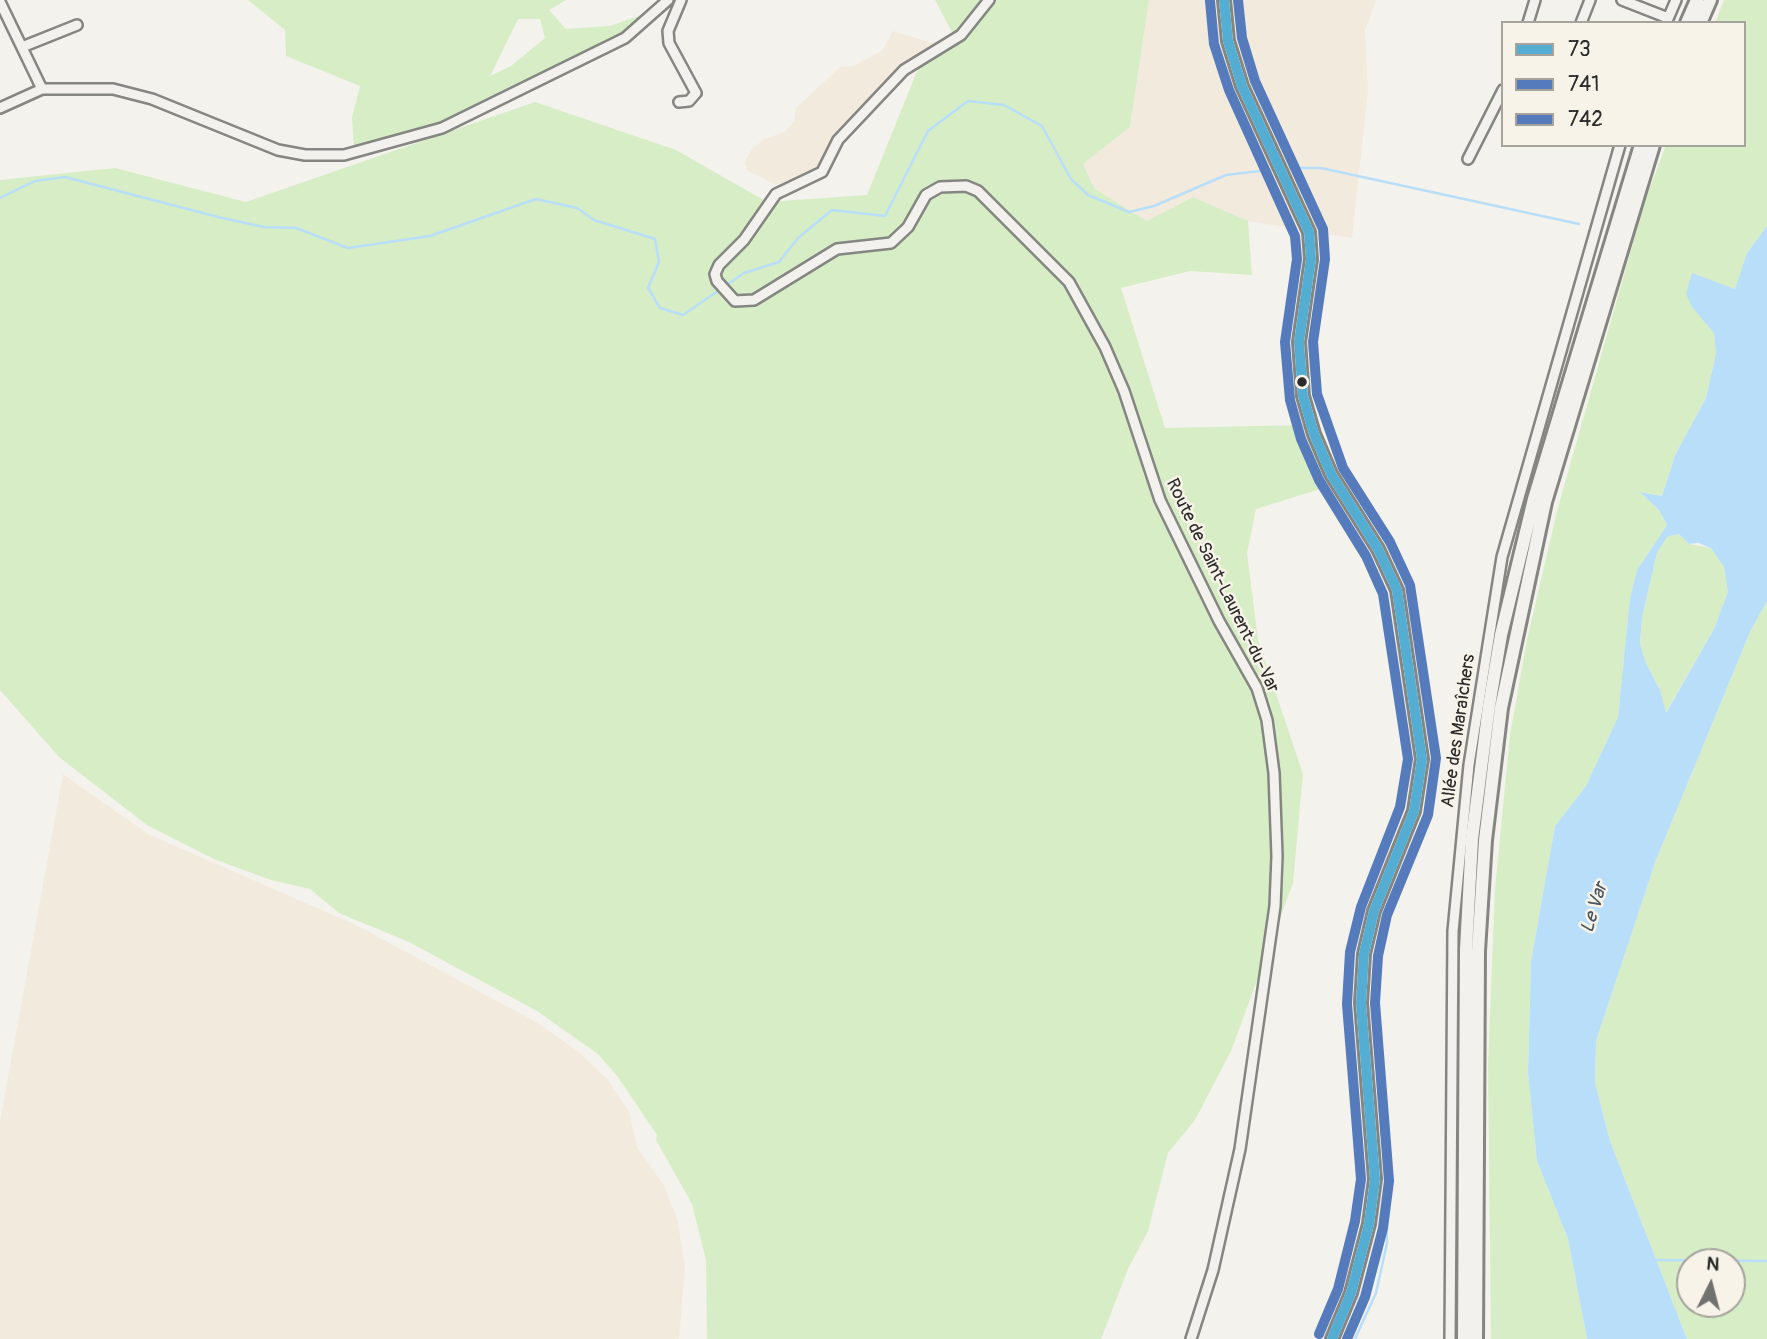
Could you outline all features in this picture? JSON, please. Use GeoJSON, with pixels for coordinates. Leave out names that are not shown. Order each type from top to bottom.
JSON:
{"type":"FeatureCollection","features":[{"type":"Feature","properties":{"kind":"highway"},"geometry":{"type":"LineString","coordinates":[[1688,21],[1697,0]]}},
{"type":"Feature","properties":{"kind":"highway"},"geometry":{"type":"LineString","coordinates":[[1701,21],[1710,0]]}},
{"type":"Feature","properties":{"kind":"highway"},"geometry":{"type":"LineString","coordinates":[[1464,1339],[1466,949],[1472,839],[1489,706],[1504,623],[1534,499],[1640,147]]}},
{"type":"Feature","properties":{"kind":"highway"},"geometry":{"type":"LineString","coordinates":[[1476,1339],[1478,951],[1485,840],[1501,708],[1529,565],[1545,502],[1653,147]]}},
{"type":"Feature","properties":{"kind":"main road"},"geometry":{"type":"LineString","coordinates":[[1224,0],[1228,41],[1237,74],[1304,218],[1312,245],[1299,342],[1303,396],[1314,434],[1331,474],[1374,542],[1397,590],[1422,759],[1415,811],[1374,911],[1363,962],[1361,1003],[1375,1180],[1369,1224],[1355,1281],[1332,1339]]}},
{"type":"Feature","properties":{"kind":"street"},"geometry":{"type":"LineString","coordinates":[[0,108],[42,89],[86,88],[133,92],[278,150],[305,155],[344,155],[442,128],[625,38],[668,0]]}},
{"type":"Feature","properties":{"kind":"street"},"geometry":{"type":"LineString","coordinates":[[679,102],[689,101],[696,93],[669,43],[670,24],[681,0]]}},
{"type":"Feature","properties":{"kind":"street","name":"Route de Saint-Laurent-du-Var"},"geometry":{"type":"LineString","coordinates":[[989,0],[961,35],[904,70],[838,140],[822,172],[788,186],[770,200],[744,240],[719,265],[715,274],[717,281],[734,301],[745,303],[762,296],[836,249],[878,247],[891,243],[908,227],[926,195],[940,187],[959,185],[978,191],[1061,273],[1083,303],[1125,391],[1160,499],[1219,621],[1253,680],[1271,740],[1277,856],[1275,906],[1240,1149],[1216,1258],[1191,1339]]}},
{"type":"Feature","properties":{"kind":"street"},"geometry":{"type":"LineString","coordinates":[[1529,21],[1535,0]]}},
{"type":"Feature","properties":{"kind":"street"},"geometry":{"type":"LineString","coordinates":[[1582,21],[1590,0]]}},
{"type":"Feature","properties":{"kind":"street"},"geometry":{"type":"LineString","coordinates":[[1622,0],[1667,20],[1676,0]]}},
{"type":"Feature","properties":{"kind":"street"},"geometry":{"type":"LineString","coordinates":[[0,2],[42,89]]}},
{"type":"Feature","properties":{"kind":"street"},"geometry":{"type":"LineString","coordinates":[[22,47],[77,25]]}},
{"type":"Feature","properties":{"kind":"street"},"geometry":{"type":"LineString","coordinates":[[1468,159],[1501,94]]}},
{"type":"Feature","properties":{"kind":"street","name":"Allée des Maraîchers"},"geometry":{"type":"LineString","coordinates":[[1450,1339],[1453,931],[1469,765],[1502,557],[1619,147]]}},
{"type":"Feature","properties":{"kind":"shaded area"},"geometry":{"type":"Polygon","coordinates":[[[1149,0],[1376,0],[1365,30],[1368,91],[1352,238],[1248,221],[1193,197],[1147,221],[1094,188],[1083,164],[1130,127],[1149,0]]]}},
{"type":"Feature","properties":{"kind":"shaded area"},"geometry":{"type":"Polygon","coordinates":[[[893,31],[936,44],[909,63],[817,170],[777,185],[748,171],[744,163],[752,149],[764,139],[785,132],[794,121],[796,108],[840,67],[853,66],[882,51],[893,31]]]}},
{"type":"Feature","properties":{"kind":"shaded area"},"geometry":{"type":"Polygon","coordinates":[[[63,774],[148,834],[356,925],[536,1022],[579,1052],[608,1080],[629,1112],[637,1147],[663,1184],[677,1218],[685,1267],[679,1339],[0,1339],[0,1121],[63,774]]]}},
{"type":"Feature","properties":{"kind":"green space"},"geometry":{"type":"Polygon","coordinates":[[[248,0],[566,0],[549,10],[566,29],[610,26],[641,15],[638,21],[603,46],[511,86],[425,130],[354,147],[352,117],[360,86],[286,56],[285,30],[248,0]],[[518,19],[490,76],[511,66],[545,38],[540,19],[518,19]]]}},
{"type":"Feature","properties":{"kind":"green space"},"geometry":{"type":"Polygon","coordinates":[[[935,0],[1149,0],[1130,127],[1083,164],[1094,188],[1147,221],[1193,197],[1248,221],[1252,275],[1190,271],[1121,288],[1165,428],[1306,425],[1330,486],[1256,509],[1247,553],[1258,640],[1303,774],[1293,883],[1231,1051],[1195,1120],[1168,1153],[1148,1231],[1128,1269],[1101,1339],[707,1339],[706,1260],[692,1204],[656,1140],[657,1135],[618,1077],[598,1054],[537,1011],[409,942],[339,913],[310,889],[271,880],[214,859],[147,825],[59,757],[0,690],[0,180],[115,168],[246,202],[535,102],[676,150],[767,202],[867,195],[917,71],[954,36],[935,0]]]}},
{"type":"Feature","properties":{"kind":"green space"},"geometry":{"type":"Polygon","coordinates":[[[1724,0],[1767,0],[1767,226],[1747,253],[1735,289],[1692,274],[1708,326],[1714,332],[1716,353],[1706,398],[1675,455],[1662,496],[1641,492],[1659,510],[1667,525],[1637,570],[1630,598],[1618,717],[1586,786],[1555,826],[1531,961],[1528,1073],[1537,1161],[1568,1239],[1587,1339],[1491,1339],[1488,1065],[1495,889],[1510,735],[1527,640],[1557,511],[1645,201],[1665,147],[1746,147],[1746,21],[1716,21],[1724,0]]]}},
{"type":"Feature","properties":{"kind":"green space"},"geometry":{"type":"Polygon","coordinates":[[[1679,534],[1689,544],[1711,548],[1724,567],[1728,592],[1714,629],[1665,714],[1660,690],[1645,661],[1640,643],[1642,618],[1657,553],[1667,537],[1679,534]]]}},
{"type":"Feature","properties":{"kind":"green space"},"geometry":{"type":"Polygon","coordinates":[[[1767,601],[1767,1339],[1687,1339],[1679,1318],[1746,1318],[1746,1248],[1676,1248],[1676,1311],[1610,1141],[1595,1083],[1596,1041],[1656,860],[1750,632],[1767,601]]]}},
{"type":"Feature","properties":{"kind":"water","name":"Le Var"},"geometry":{"type":"Polygon","coordinates":[[[1767,226],[1767,601],[1750,632],[1656,860],[1596,1041],[1595,1083],[1610,1141],[1676,1311],[1676,1318],[1679,1318],[1687,1339],[1587,1339],[1568,1239],[1537,1161],[1528,1073],[1531,961],[1555,826],[1586,786],[1618,717],[1630,598],[1637,570],[1667,525],[1659,510],[1640,492],[1662,496],[1675,455],[1706,398],[1716,353],[1714,333],[1692,307],[1686,294],[1692,273],[1735,289],[1747,253],[1767,226]],[[1679,534],[1667,537],[1657,553],[1642,618],[1640,643],[1645,661],[1660,690],[1666,713],[1714,629],[1728,592],[1724,567],[1711,548],[1698,543],[1689,544],[1679,534]]]}},
{"type":"Feature","properties":{"kind":"waterway"},"geometry":{"type":"LineString","coordinates":[[0,198],[35,181],[65,177],[218,217],[264,227],[296,228],[348,248],[430,236],[536,199],[577,208],[594,220],[655,239],[659,262],[648,288],[660,308],[683,315],[744,273],[779,262],[798,238],[832,210],[885,216],[928,131],[968,101],[1004,105],[1042,126],[1071,179],[1088,195],[1129,212],[1154,206],[1226,175],[1277,169]]}},
{"type":"Feature","properties":{"kind":"waterway"},"geometry":{"type":"LineString","coordinates":[[1283,168],[1321,168],[1579,224]]}},
{"type":"Feature","properties":{"kind":"waterway"},"geometry":{"type":"LineString","coordinates":[[1355,1339],[1376,1293],[1387,1243],[1384,1142],[1372,1002]]}},
{"type":"Feature","properties":{"kind":"waterway"},"geometry":{"type":"LineString","coordinates":[[1651,1260],[1767,1261]]}},
{"type":"Feature","properties":{"kind":"transit line","name":"73"},"geometry":{"type":"LineString","coordinates":[[1224,0],[1228,41],[1242,86],[1309,232],[1311,259],[1299,342],[1303,396],[1314,434],[1331,474],[1378,549],[1397,590],[1422,759],[1414,811],[1374,911],[1364,954],[1361,1003],[1375,1179],[1369,1224],[1351,1293],[1332,1339]]}},
{"type":"Feature","properties":{"kind":"transit line","name":"742"},"geometry":{"type":"LineString","coordinates":[[1238,0],[1242,38],[1255,81],[1323,229],[1325,259],[1313,342],[1317,394],[1343,468],[1390,542],[1410,585],[1436,758],[1428,815],[1387,915],[1378,956],[1375,1003],[1389,1181],[1383,1228],[1365,1297],[1347,1339]]}},
{"type":"Feature","properties":{"kind":"transit line","name":"741"},"geometry":{"type":"LineString","coordinates":[[1210,1],[1214,44],[1229,90],[1295,236],[1297,259],[1285,342],[1290,400],[1301,439],[1319,480],[1366,556],[1383,594],[1408,759],[1400,807],[1361,907],[1350,952],[1347,1004],[1361,1179],[1355,1221],[1338,1289],[1319,1334]]}}]}
